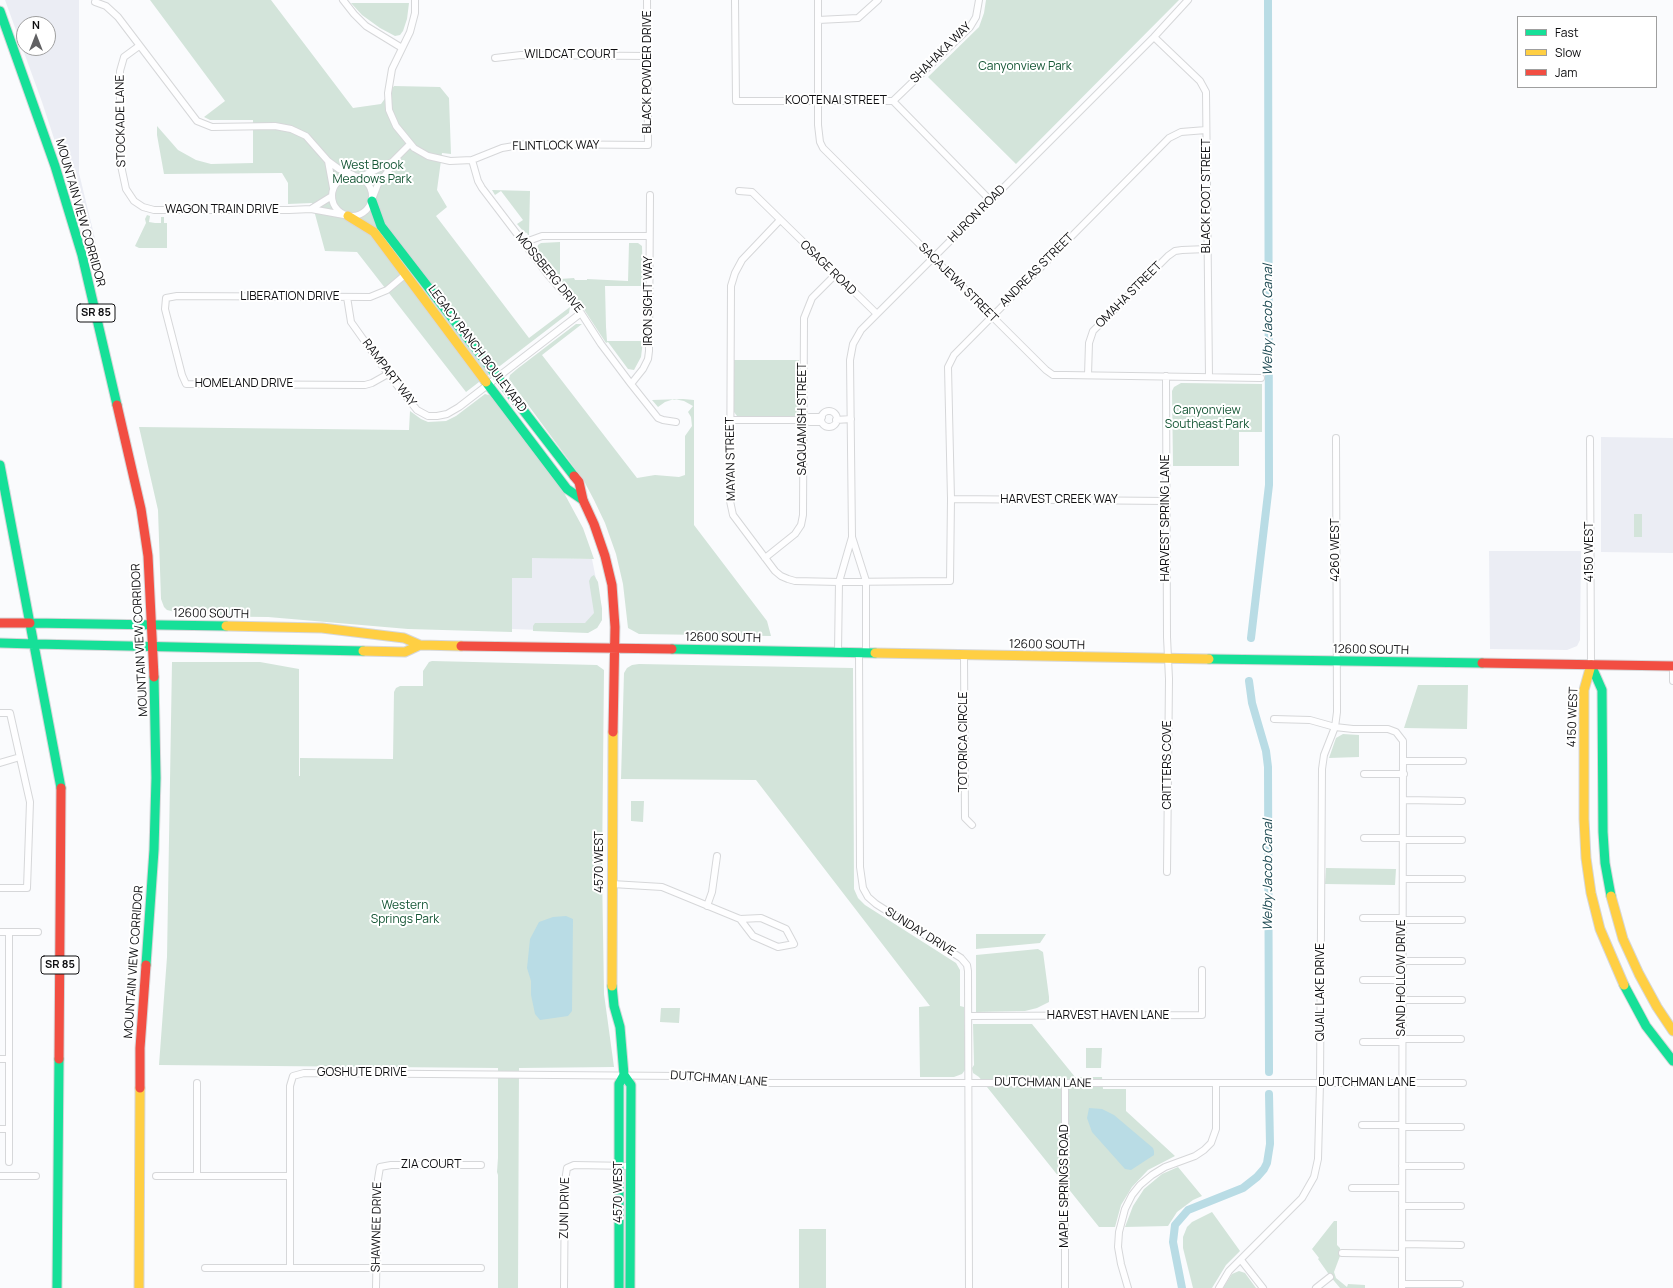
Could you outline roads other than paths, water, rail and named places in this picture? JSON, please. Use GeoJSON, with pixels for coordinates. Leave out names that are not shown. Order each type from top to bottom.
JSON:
{"type":"FeatureCollection","features":[{"type":"Feature","properties":{"kind":"main road","name":"MOUNTAIN VIEW CORRIDOR"},"geometry":{"type":"LineString","coordinates":[[0,11],[55,166],[83,262],[141,509],[148,556],[154,647],[156,778],[154,850],[140,1048],[139,1288]]}},
{"type":"Feature","properties":{"kind":"main road","name":"LEGACY RANCH BOULEVARD"},"geometry":{"type":"LineString","coordinates":[[372,200],[381,226],[494,381],[567,489],[583,500]]}},
{"type":"Feature","properties":{"kind":"main road","name":"LEGACY RANCH BOULEVARD"},"geometry":{"type":"LineString","coordinates":[[346,215],[374,232],[406,274],[579,482],[583,500],[594,524],[605,556],[612,584],[614,648]]}},
{"type":"Feature","properties":{"kind":"main road","name":"SR 85"},"geometry":{"type":"LineString","coordinates":[[0,465],[56,760],[61,795],[57,1288]]}},
{"type":"Feature","properties":{"kind":"main road","name":"12600 SOUTH"},"geometry":{"type":"LineString","coordinates":[[0,623],[322,628],[404,638],[420,645],[838,652],[964,656],[1673,666]]}},
{"type":"Feature","properties":{"kind":"main road","name":"12600 SOUTH"},"geometry":{"type":"LineString","coordinates":[[0,643],[154,647],[305,648],[405,652],[420,645]]}},
{"type":"Feature","properties":{"kind":"main road","name":"4570 WEST"},"geometry":{"type":"LineString","coordinates":[[614,648],[612,884],[613,986],[614,1006],[620,1027],[624,1074],[631,1085],[630,1288]]}},
{"type":"Feature","properties":{"kind":"main road","name":"4150 WEST"},"geometry":{"type":"LineString","coordinates":[[1590,665],[1602,690],[1602,832],[1605,863],[1611,896],[1623,939],[1638,974],[1673,1031]]}},
{"type":"Feature","properties":{"kind":"main road","name":"4150 WEST"},"geometry":{"type":"LineString","coordinates":[[1590,665],[1584,690],[1584,819],[1586,858],[1592,893],[1600,929],[1622,982],[1646,1026],[1673,1061]]}},
{"type":"Feature","properties":{"kind":"main road","name":"4570 WEST"},"geometry":{"type":"LineString","coordinates":[[619,1288],[619,1084],[624,1074]]}},
{"type":"Feature","properties":{"kind":"street"},"geometry":{"type":"LineString","coordinates":[[343,0],[366,26],[402,48]]}},
{"type":"Feature","properties":{"kind":"street","name":"FLINTLOCK WAY"},"geometry":{"type":"LineString","coordinates":[[415,0],[415,13],[410,32],[392,69],[389,81],[389,110],[396,126],[410,144],[428,156],[440,160],[450,161],[472,160],[502,148],[526,144],[648,145]]}},
{"type":"Feature","properties":{"kind":"street","name":"BLACK POWDER DRIVE"},"geometry":{"type":"LineString","coordinates":[[647,0],[648,145]]}},
{"type":"Feature","properties":{"kind":"street","name":"KOOTENAI STREET"},"geometry":{"type":"LineString","coordinates":[[735,0],[736,100],[893,101],[990,200]]}},
{"type":"Feature","properties":{"kind":"street","name":"SACAJEWA STREET"},"geometry":{"type":"LineString","coordinates":[[818,0],[818,100],[820,142],[823,148],[1046,370],[1053,375],[1261,378]]}},
{"type":"Feature","properties":{"kind":"street"},"geometry":{"type":"LineString","coordinates":[[818,20],[858,18],[878,0]]}},
{"type":"Feature","properties":{"kind":"street","name":"SHAHAKA WAY"},"geometry":{"type":"LineString","coordinates":[[893,101],[970,27],[976,17],[979,0]]}},
{"type":"Feature","properties":{"kind":"street","name":"HURON ROAD"},"geometry":{"type":"LineString","coordinates":[[838,652],[839,582],[852,537],[850,360],[853,344],[862,330],[877,314],[1154,37],[1188,0]]}},
{"type":"Feature","properties":{"kind":"street"},"geometry":{"type":"LineString","coordinates":[[95,2],[106,6],[118,17],[193,117],[202,124],[212,126],[275,126],[291,129],[306,136],[328,161],[339,169],[361,177],[370,186],[372,200]]}},
{"type":"Feature","properties":{"kind":"street","name":"BLACK FOOT STREET"},"geometry":{"type":"LineString","coordinates":[[1154,37],[1200,81],[1206,92],[1209,377]]}},
{"type":"Feature","properties":{"kind":"street","name":"STOCKADE LANE"},"geometry":{"type":"LineString","coordinates":[[134,201],[126,189],[121,167],[120,71],[124,57],[139,46]]}},
{"type":"Feature","properties":{"kind":"street","name":"WILDCAT COURT"},"geometry":{"type":"LineString","coordinates":[[495,58],[521,55],[648,56]]}},
{"type":"Feature","properties":{"kind":"street","name":"ANDREAS STREET"},"geometry":{"type":"LineString","coordinates":[[950,580],[951,499],[948,367],[954,355],[1169,138],[1181,132],[1206,130]]}},
{"type":"Feature","properties":{"kind":"street"},"geometry":{"type":"LineString","coordinates":[[361,177],[392,162],[410,144]]}},
{"type":"Feature","properties":{"kind":"street","name":"MOSSBERG DRIVE"},"geometry":{"type":"LineString","coordinates":[[472,160],[478,181],[482,188],[549,276],[582,313],[601,344],[631,384],[658,418],[676,422]]}},
{"type":"Feature","properties":{"kind":"street"},"geometry":{"type":"LineString","coordinates":[[328,161],[333,188],[332,196],[335,207],[346,215],[360,215],[369,207],[378,184],[389,170],[392,162]]}},
{"type":"Feature","properties":{"kind":"street"},"geometry":{"type":"LineString","coordinates":[[333,188],[341,178],[353,175]]}},
{"type":"Feature","properties":{"kind":"street","name":"OSAGE ROAD"},"geometry":{"type":"LineString","coordinates":[[739,191],[752,192],[835,275],[877,314]]}},
{"type":"Feature","properties":{"kind":"street","name":"IRON SIGHT WAY"},"geometry":{"type":"LineString","coordinates":[[631,384],[644,369],[648,360],[649,351],[650,195]]}},
{"type":"Feature","properties":{"kind":"street"},"geometry":{"type":"LineString","coordinates":[[311,209],[332,196]]}},
{"type":"Feature","properties":{"kind":"street","name":"WAGON TRAIN DRIVE"},"geometry":{"type":"LineString","coordinates":[[134,201],[148,208],[166,210],[311,209],[346,215]]}},
{"type":"Feature","properties":{"kind":"street","name":"MAYAN STREET"},"geometry":{"type":"LineString","coordinates":[[780,220],[742,260],[735,273],[731,286],[730,501],[733,515],[775,570],[781,576],[788,579],[839,582],[950,580]]}},
{"type":"Feature","properties":{"kind":"street"},"geometry":{"type":"LineString","coordinates":[[525,244],[537,237],[548,235],[649,236]]}},
{"type":"Feature","properties":{"kind":"street","name":"OMAHA STREET"},"geometry":{"type":"LineString","coordinates":[[1088,376],[1089,343],[1093,331],[1174,251],[1207,249]]}},
{"type":"Feature","properties":{"kind":"street","name":"LIBERATION DRIVE"},"geometry":{"type":"LineString","coordinates":[[166,298],[177,296],[370,297],[381,294],[406,274]]}},
{"type":"Feature","properties":{"kind":"street","name":"SAQUAMISH STREET"},"geometry":{"type":"LineString","coordinates":[[765,558],[795,534],[801,525],[803,515],[804,318],[812,298],[835,275]]}},
{"type":"Feature","properties":{"kind":"street","name":"RAMPART WAY"},"geometry":{"type":"LineString","coordinates":[[347,297],[351,322],[388,374],[417,410],[428,416],[447,414],[494,381],[582,313]]}},
{"type":"Feature","properties":{"kind":"street","name":"HOMELAND DRIVE"},"geometry":{"type":"LineString","coordinates":[[166,298],[165,309],[182,375],[186,384],[365,385],[372,383],[388,374]]}},
{"type":"Feature","properties":{"kind":"street","name":"HARVEST SPRING LANE"},"geometry":{"type":"LineString","coordinates":[[1166,376],[1168,659]]}},
{"type":"Feature","properties":{"kind":"street"},"geometry":{"type":"LineString","coordinates":[[829,412],[834,414],[836,420],[834,425],[830,427],[825,426],[821,419],[824,413],[829,412]]}},
{"type":"Feature","properties":{"kind":"street"},"geometry":{"type":"LineString","coordinates":[[730,420],[803,420],[809,417],[821,419]]}},
{"type":"Feature","properties":{"kind":"street"},"geometry":{"type":"LineString","coordinates":[[836,420],[851,419]]}},
{"type":"Feature","properties":{"kind":"street","name":"4260 WEST"},"geometry":{"type":"LineString","coordinates":[[1336,438],[1337,661]]}},
{"type":"Feature","properties":{"kind":"street","name":"4150 WEST"},"geometry":{"type":"LineString","coordinates":[[1590,439],[1590,665]]}},
{"type":"Feature","properties":{"kind":"street","name":"HARVEST CREEK WAY"},"geometry":{"type":"LineString","coordinates":[[951,499],[1166,501]]}},
{"type":"Feature","properties":{"kind":"street","name":"HURON ROAD"},"geometry":{"type":"LineString","coordinates":[[852,537],[866,581],[863,653]]}},
{"type":"Feature","properties":{"kind":"street","name":"SUNDAY DRIVE"},"geometry":{"type":"LineString","coordinates":[[863,653],[860,867],[863,888],[868,898],[876,904],[964,961],[967,965],[969,978],[969,1288]]}},
{"type":"Feature","properties":{"kind":"street","name":"TOTORICA CIRCLE"},"geometry":{"type":"LineString","coordinates":[[964,656],[964,818],[972,825]]}},
{"type":"Feature","properties":{"kind":"street","name":"CRITTERS COVE"},"geometry":{"type":"LineString","coordinates":[[1167,872],[1168,659]]}},
{"type":"Feature","properties":{"kind":"street","name":"QUAIL LAKE DRIVE"},"geometry":{"type":"LineString","coordinates":[[1219,1288],[1229,1271],[1298,1204],[1310,1184],[1316,1168],[1319,1150],[1322,769],[1324,755],[1335,727],[1337,661]]}},
{"type":"Feature","properties":{"kind":"street"},"geometry":{"type":"LineString","coordinates":[[1673,666],[1673,681]]}},
{"type":"Feature","properties":{"kind":"street"},"geometry":{"type":"LineString","coordinates":[[0,713],[10,713],[30,802],[27,888],[0,888]]}},
{"type":"Feature","properties":{"kind":"street","name":"SAND HOLLOW DRIVE"},"geometry":{"type":"LineString","coordinates":[[1274,719],[1310,720],[1335,727],[1353,729],[1388,729],[1396,732],[1403,741],[1402,1286]]}},
{"type":"Feature","properties":{"kind":"street"},"geometry":{"type":"LineString","coordinates":[[0,763],[20,757]]}},
{"type":"Feature","properties":{"kind":"street"},"geometry":{"type":"LineString","coordinates":[[1404,761],[1463,761]]}},
{"type":"Feature","properties":{"kind":"street"},"geometry":{"type":"LineString","coordinates":[[1364,774],[1404,774]]}},
{"type":"Feature","properties":{"kind":"street"},"geometry":{"type":"LineString","coordinates":[[1404,800],[1462,801]]}},
{"type":"Feature","properties":{"kind":"street"},"geometry":{"type":"LineString","coordinates":[[1364,838],[1462,840]]}},
{"type":"Feature","properties":{"kind":"street"},"geometry":{"type":"LineString","coordinates":[[708,906],[712,892],[717,856]]}},
{"type":"Feature","properties":{"kind":"street"},"geometry":{"type":"LineString","coordinates":[[1403,879],[1462,879]]}},
{"type":"Feature","properties":{"kind":"street"},"geometry":{"type":"LineString","coordinates":[[612,884],[662,887],[740,919],[761,918],[786,929],[794,944],[778,947],[753,936],[740,919]]}},
{"type":"Feature","properties":{"kind":"street"},"geometry":{"type":"LineString","coordinates":[[1363,918],[1462,920]]}},
{"type":"Feature","properties":{"kind":"street"},"geometry":{"type":"LineString","coordinates":[[0,932],[38,932]]}},
{"type":"Feature","properties":{"kind":"street"},"geometry":{"type":"LineString","coordinates":[[9,932],[9,1162]]}},
{"type":"Feature","properties":{"kind":"street"},"geometry":{"type":"LineString","coordinates":[[1403,961],[1462,961]]}},
{"type":"Feature","properties":{"kind":"street","name":"HARVEST HAVEN LANE"},"geometry":{"type":"LineString","coordinates":[[969,1016],[1202,1016],[1202,970]]}},
{"type":"Feature","properties":{"kind":"street"},"geometry":{"type":"LineString","coordinates":[[1363,980],[1402,980]]}},
{"type":"Feature","properties":{"kind":"street"},"geometry":{"type":"LineString","coordinates":[[1402,1000],[1462,1000]]}},
{"type":"Feature","properties":{"kind":"street"},"geometry":{"type":"LineString","coordinates":[[1363,1042],[1461,1039]]}},
{"type":"Feature","properties":{"kind":"street"},"geometry":{"type":"LineString","coordinates":[[0,1059],[9,1059]]}},
{"type":"Feature","properties":{"kind":"street","name":"GOSHUTE DRIVE"},"geometry":{"type":"LineString","coordinates":[[290,1268],[290,1086],[293,1076],[304,1073],[624,1074]]}},
{"type":"Feature","properties":{"kind":"street","name":"DUTCHMAN LANE"},"geometry":{"type":"LineString","coordinates":[[624,1074],[680,1076],[756,1082],[1216,1084],[1463,1083]]}},
{"type":"Feature","properties":{"kind":"street"},"geometry":{"type":"LineString","coordinates":[[197,1083],[197,1176]]}},
{"type":"Feature","properties":{"kind":"street","name":"MAPLE SPRINGS ROAD"},"geometry":{"type":"LineString","coordinates":[[1065,1288],[1066,1083]]}},
{"type":"Feature","properties":{"kind":"street"},"geometry":{"type":"LineString","coordinates":[[1128,1288],[1118,1247],[1119,1232],[1125,1209],[1132,1195],[1140,1185],[1152,1175],[1165,1167],[1195,1156],[1211,1143],[1216,1129],[1216,1084]]}},
{"type":"Feature","properties":{"kind":"street"},"geometry":{"type":"LineString","coordinates":[[1362,1124],[1461,1127]]}},
{"type":"Feature","properties":{"kind":"street"},"geometry":{"type":"LineString","coordinates":[[0,1129],[9,1129]]}},
{"type":"Feature","properties":{"kind":"street","name":"ZIA COURT"},"geometry":{"type":"LineString","coordinates":[[380,1167],[391,1165],[481,1165]]}},
{"type":"Feature","properties":{"kind":"street","name":"ZUNI DRIVE"},"geometry":{"type":"LineString","coordinates":[[564,1288],[565,1180],[567,1168],[574,1165],[631,1166]]}},
{"type":"Feature","properties":{"kind":"street"},"geometry":{"type":"LineString","coordinates":[[1402,1166],[1461,1166]]}},
{"type":"Feature","properties":{"kind":"street","name":"SHAWNEE DRIVE"},"geometry":{"type":"LineString","coordinates":[[376,1288],[378,1178],[380,1167]]}},
{"type":"Feature","properties":{"kind":"street"},"geometry":{"type":"LineString","coordinates":[[0,1176],[36,1176]]}},
{"type":"Feature","properties":{"kind":"street"},"geometry":{"type":"LineString","coordinates":[[156,1176],[289,1176]]}},
{"type":"Feature","properties":{"kind":"street"},"geometry":{"type":"LineString","coordinates":[[1352,1188],[1402,1188]]}},
{"type":"Feature","properties":{"kind":"street"},"geometry":{"type":"LineString","coordinates":[[1402,1206],[1461,1206]]}},
{"type":"Feature","properties":{"kind":"street"},"geometry":{"type":"LineString","coordinates":[[1402,1244],[1461,1245]]}},
{"type":"Feature","properties":{"kind":"street"},"geometry":{"type":"LineString","coordinates":[[1342,1253],[1402,1254]]}},
{"type":"Feature","properties":{"kind":"street"},"geometry":{"type":"LineString","coordinates":[[1241,1260],[1263,1288]]}},
{"type":"Feature","properties":{"kind":"street"},"geometry":{"type":"LineString","coordinates":[[205,1268],[480,1268]]}},
{"type":"Feature","properties":{"kind":"street"},"geometry":{"type":"LineString","coordinates":[[1316,1288],[1330,1277]]}},
{"type":"Feature","properties":{"kind":"street"},"geometry":{"type":"LineString","coordinates":[[1402,1286],[1460,1284]]}},
{"type":"Feature","properties":{"kind":"water"},"geometry":{"type":"Polygon","coordinates":[[[566,916],[573,919],[572,1011],[568,1016],[540,1020],[535,1014],[531,995],[531,981],[527,968],[530,939],[539,922],[553,917],[566,916]]]}},
{"type":"Feature","properties":{"kind":"water"},"geometry":{"type":"Polygon","coordinates":[[[1089,1108],[1102,1109],[1114,1115],[1153,1148],[1154,1155],[1131,1170],[1125,1169],[1092,1132],[1087,1118],[1089,1108]]]}},
{"type":"Feature","properties":{"kind":"waterway","name":"Welby Jacob Canal"},"geometry":{"type":"LineString","coordinates":[[1251,638],[1269,485],[1268,0]]}},
{"type":"Feature","properties":{"kind":"waterway","name":"Welby Jacob Canal"},"geometry":{"type":"LineString","coordinates":[[1249,681],[1252,703],[1266,751],[1268,767],[1269,1072]]}},
{"type":"Feature","properties":{"kind":"waterway","name":"Welby Jacob Canal"},"geometry":{"type":"LineString","coordinates":[[1182,1288],[1173,1242],[1175,1225],[1188,1210],[1243,1188],[1257,1177],[1264,1169],[1267,1163],[1270,1144],[1269,1094]]}},
{"type":"Feature","properties":{"kind":"park label","name":"Canyonview Park"},"geometry":{"type":"Point","coordinates":[1025,67]}},
{"type":"Feature","properties":{"kind":"park label","name":"West Brook Meadows Park"},"geometry":{"type":"Point","coordinates":[372,173]}},
{"type":"Feature","properties":{"kind":"park label","name":"Canyonview Southeast Park"},"geometry":{"type":"Point","coordinates":[1207,418]}},
{"type":"Feature","properties":{"kind":"park label","name":"Western Springs Park"},"geometry":{"type":"Point","coordinates":[405,913]}}]}
